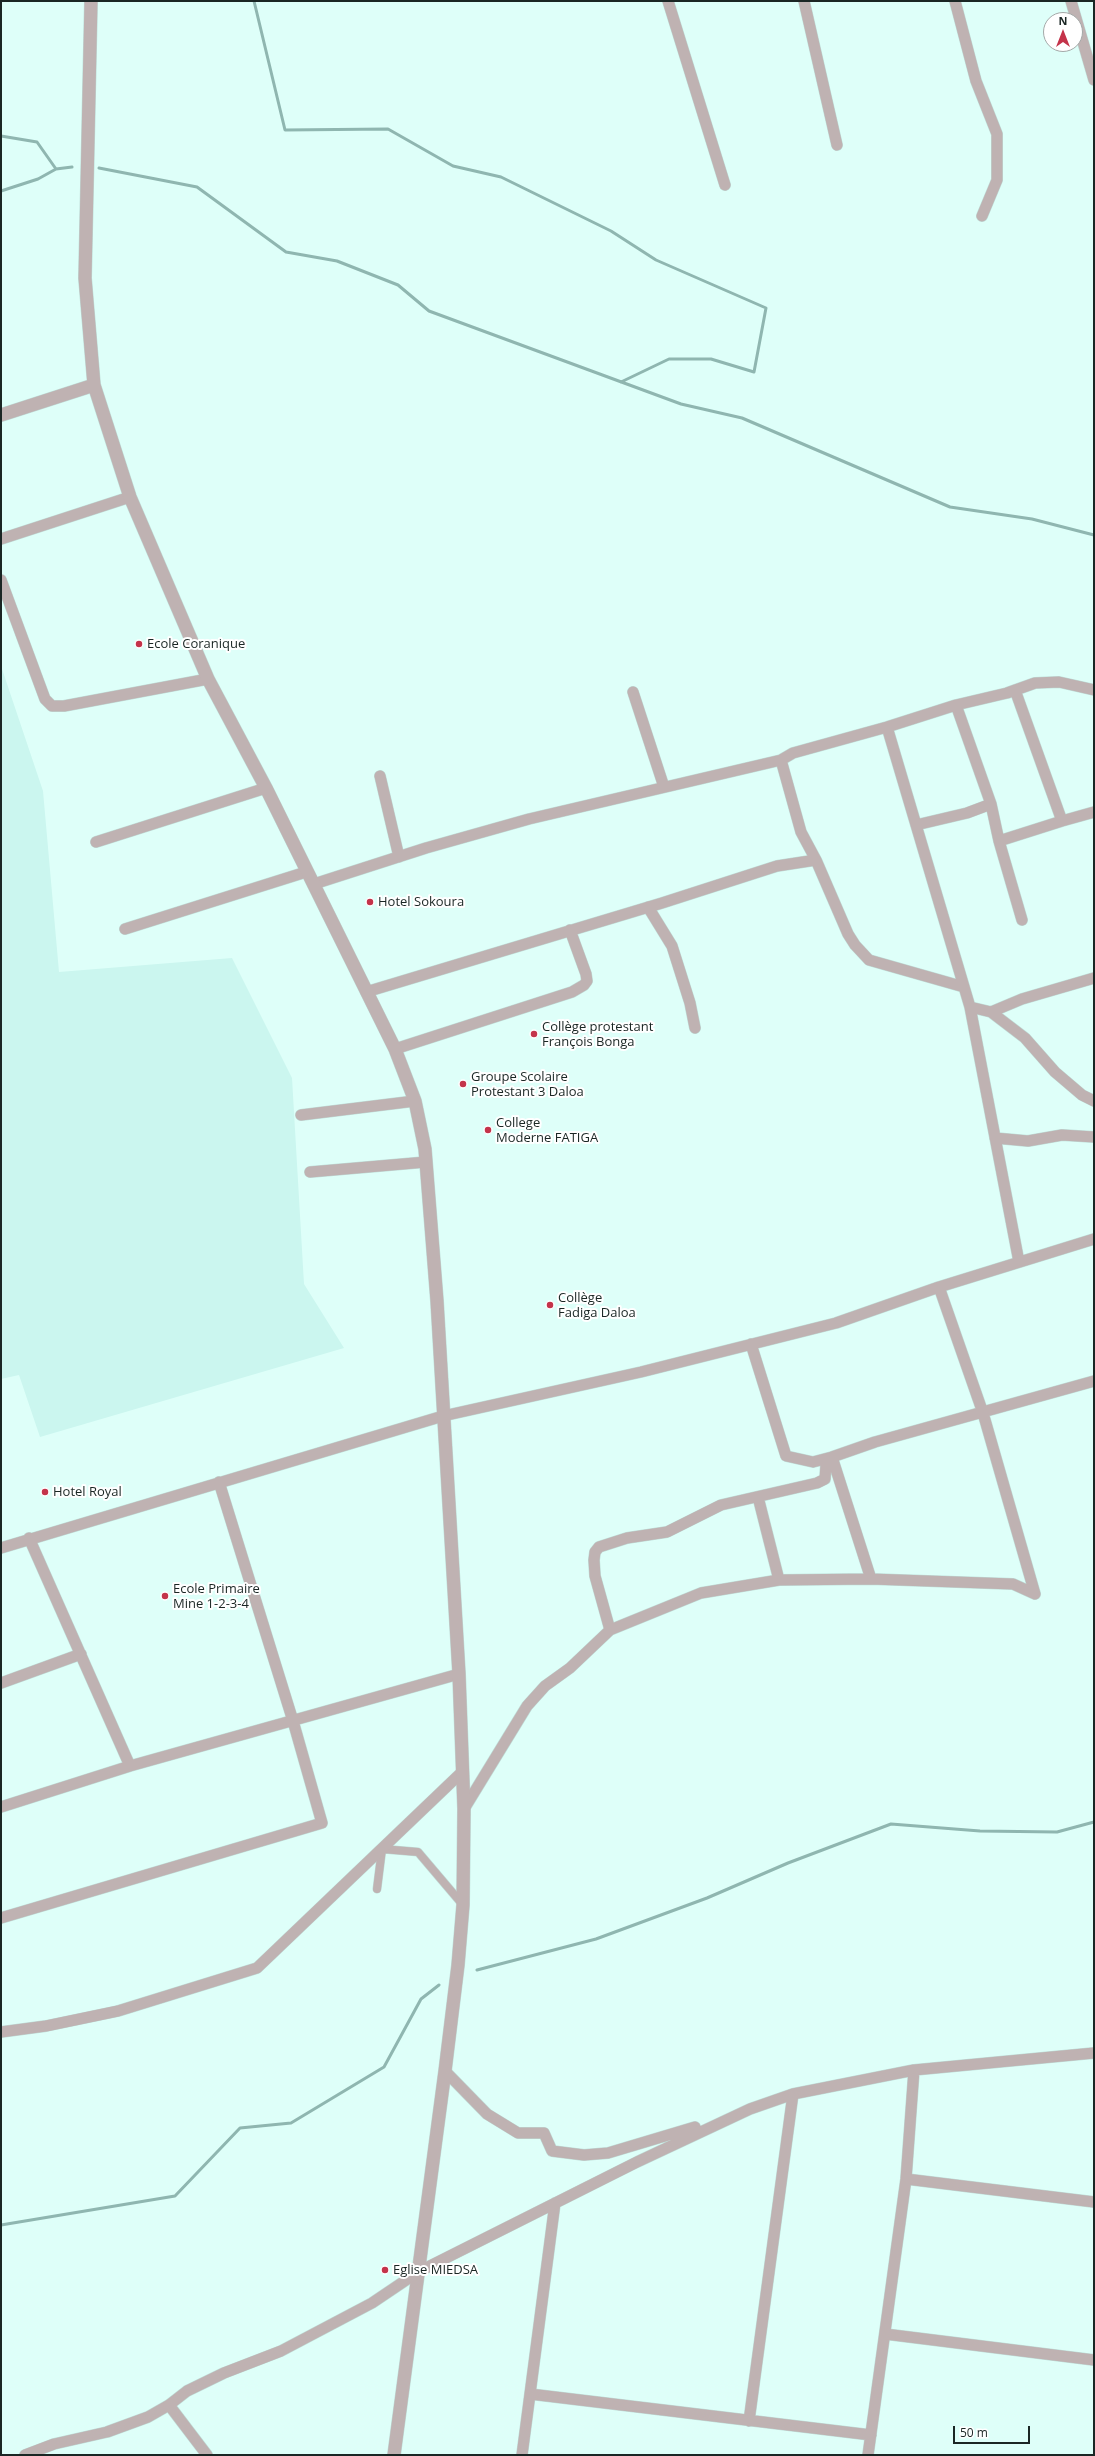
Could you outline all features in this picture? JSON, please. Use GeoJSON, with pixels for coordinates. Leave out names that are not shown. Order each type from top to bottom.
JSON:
{"type":"FeatureCollection","features":[{"type":"Feature","properties":{"kind":"street"},"geometry":{"type":"LineString","coordinates":[[91,1],[84,278],[94,385],[130,498],[208,679],[266,788],[306,872],[314,884],[395,1049],[416,1101],[426,1162],[459,1674],[464,1809],[463,1905],[458,1965],[445,2071],[394,2455]]}},
{"type":"Feature","properties":{"kind":"street"},"geometry":{"type":"LineString","coordinates":[[668,1],[725,185]]}},
{"type":"Feature","properties":{"kind":"street"},"geometry":{"type":"LineString","coordinates":[[804,1],[837,145]]}},
{"type":"Feature","properties":{"kind":"street"},"geometry":{"type":"LineString","coordinates":[[955,1],[976,81],[997,134],[997,180],[982,216]]}},
{"type":"Feature","properties":{"kind":"street"},"geometry":{"type":"LineString","coordinates":[[1071,1],[1094,80]]}},
{"type":"Feature","properties":{"kind":"street"},"geometry":{"type":"LineString","coordinates":[[1,415],[94,385]]}},
{"type":"Feature","properties":{"kind":"street"},"geometry":{"type":"LineString","coordinates":[[1,540],[130,498]]}},
{"type":"Feature","properties":{"kind":"street"},"geometry":{"type":"LineString","coordinates":[[1,580],[45,699],[52,706],[64,706],[208,679]]}},
{"type":"Feature","properties":{"kind":"street"},"geometry":{"type":"LineString","coordinates":[[314,884],[399,857],[529,819],[781,760],[793,753],[1035,683],[1054,681],[1094,690]]}},
{"type":"Feature","properties":{"kind":"street"},"geometry":{"type":"LineString","coordinates":[[1015,690],[1062,821]]}},
{"type":"Feature","properties":{"kind":"street"},"geometry":{"type":"LineString","coordinates":[[633,692],[664,787]]}},
{"type":"Feature","properties":{"kind":"street"},"geometry":{"type":"LineString","coordinates":[[956,705],[991,804],[999,841],[1022,920]]}},
{"type":"Feature","properties":{"kind":"street"},"geometry":{"type":"LineString","coordinates":[[887,727],[970,1007],[1019,1262]]}},
{"type":"Feature","properties":{"kind":"street"},"geometry":{"type":"LineString","coordinates":[[781,760],[801,832],[816,860],[848,934],[869,960],[964,987]]}},
{"type":"Feature","properties":{"kind":"street"},"geometry":{"type":"LineString","coordinates":[[380,776],[399,857]]}},
{"type":"Feature","properties":{"kind":"street"},"geometry":{"type":"LineString","coordinates":[[96,842],[266,788]]}},
{"type":"Feature","properties":{"kind":"street"},"geometry":{"type":"LineString","coordinates":[[916,825],[968,812],[991,804]]}},
{"type":"Feature","properties":{"kind":"street"},"geometry":{"type":"LineString","coordinates":[[999,841],[1094,812]]}},
{"type":"Feature","properties":{"kind":"street"},"geometry":{"type":"LineString","coordinates":[[366,992],[648,907],[777,866],[816,860]]}},
{"type":"Feature","properties":{"kind":"street"},"geometry":{"type":"LineString","coordinates":[[125,928],[306,872]]}},
{"type":"Feature","properties":{"kind":"street"},"geometry":{"type":"LineString","coordinates":[[648,907],[672,946],[690,1003],[695,1028]]}},
{"type":"Feature","properties":{"kind":"street"},"geometry":{"type":"LineString","coordinates":[[395,1049],[572,992],[584,985],[587,981],[586,974],[570,930]]}},
{"type":"Feature","properties":{"kind":"street"},"geometry":{"type":"LineString","coordinates":[[991,1012],[1022,999],[1094,978]]}},
{"type":"Feature","properties":{"kind":"street"},"geometry":{"type":"LineString","coordinates":[[970,1007],[991,1012],[1025,1038],[1055,1072],[1082,1094],[1094,1101]]}},
{"type":"Feature","properties":{"kind":"street"},"geometry":{"type":"LineString","coordinates":[[301,1115],[416,1101]]}},
{"type":"Feature","properties":{"kind":"street"},"geometry":{"type":"LineString","coordinates":[[995,1138],[1028,1141],[1062,1134],[1094,1137]]}},
{"type":"Feature","properties":{"kind":"street"},"geometry":{"type":"LineString","coordinates":[[310,1172],[426,1162]]}},
{"type":"Feature","properties":{"kind":"street"},"geometry":{"type":"LineString","coordinates":[[1,1548],[29,1538],[443,1416],[641,1372],[836,1323],[939,1287],[1094,1239]]}},
{"type":"Feature","properties":{"kind":"street"},"geometry":{"type":"LineString","coordinates":[[464,1809],[527,1706],[545,1686],[570,1668],[610,1630],[701,1593],[779,1580],[871,1579],[1013,1584],[1035,1594],[983,1413],[939,1287]]}},
{"type":"Feature","properties":{"kind":"street"},"geometry":{"type":"LineString","coordinates":[[751,1344],[786,1456],[813,1462],[875,1442],[1094,1381]]}},
{"type":"Feature","properties":{"kind":"street"},"geometry":{"type":"LineString","coordinates":[[610,1630],[595,1576],[595,1552],[599,1547],[627,1538],[666,1532],[721,1505],[758,1497],[825,1479],[826,1464],[832,1457]]}},
{"type":"Feature","properties":{"kind":"street"},"geometry":{"type":"LineString","coordinates":[[832,1457],[871,1579]]}},
{"type":"Feature","properties":{"kind":"street"},"geometry":{"type":"LineString","coordinates":[[1,1918],[322,1823],[293,1721],[219,1482]]}},
{"type":"Feature","properties":{"kind":"street"},"geometry":{"type":"LineString","coordinates":[[758,1497],[779,1580]]}},
{"type":"Feature","properties":{"kind":"street"},"geometry":{"type":"LineString","coordinates":[[29,1538],[130,1766]]}},
{"type":"Feature","properties":{"kind":"street"},"geometry":{"type":"LineString","coordinates":[[1,1683],[81,1654]]}},
{"type":"Feature","properties":{"kind":"street"},"geometry":{"type":"LineString","coordinates":[[1,1807],[130,1766],[459,1674]]}},
{"type":"Feature","properties":{"kind":"street"},"geometry":{"type":"LineString","coordinates":[[1,2032],[46,2026],[118,2011],[257,1968],[462,1772]]}},
{"type":"Feature","properties":{"kind":"street"},"geometry":{"type":"LineString","coordinates":[[377,1889],[382,1849],[418,1852],[463,1905]]}},
{"type":"Feature","properties":{"kind":"street"},"geometry":{"type":"LineString","coordinates":[[445,2071],[491,2117],[518,2133],[544,2133],[548,2138],[550,2149],[584,2155],[608,2153],[739,2114],[793,2094],[914,2070],[1094,2053]]}},
{"type":"Feature","properties":{"kind":"street"},"geometry":{"type":"LineString","coordinates":[[868,2455],[906,2179],[914,2070]]}},
{"type":"Feature","properties":{"kind":"street"},"geometry":{"type":"LineString","coordinates":[[749,2421],[793,2094]]}},
{"type":"Feature","properties":{"kind":"street"},"geometry":{"type":"LineString","coordinates":[[25,2455],[54,2444],[107,2432],[148,2417],[169,2405],[187,2391],[224,2373],[281,2351],[372,2303],[418,2272],[686,2138],[739,2114]]}},
{"type":"Feature","properties":{"kind":"street"},"geometry":{"type":"LineString","coordinates":[[906,2179],[1094,2202]]}},
{"type":"Feature","properties":{"kind":"street"},"geometry":{"type":"LineString","coordinates":[[522,2455],[555,2203]]}},
{"type":"Feature","properties":{"kind":"street"},"geometry":{"type":"LineString","coordinates":[[885,2334],[1094,2360]]}},
{"type":"Feature","properties":{"kind":"street"},"geometry":{"type":"LineString","coordinates":[[530,2394],[871,2436]]}},
{"type":"Feature","properties":{"kind":"street"},"geometry":{"type":"LineString","coordinates":[[169,2405],[207,2455]]}},
{"type":"Feature","properties":{"kind":"shaded area"},"geometry":{"type":"Polygon","coordinates":[[[1,666],[43,791],[59,972],[232,958],[292,1078],[304,1284],[344,1348],[40,1437],[19,1375],[1,1379],[1,666]]]}},
{"type":"Feature","properties":{"kind":"waterway"},"geometry":{"type":"LineString","coordinates":[[254,1],[285,130],[388,129],[453,166],[501,177],[611,231],[656,260],[766,308],[754,372],[711,359],[669,359],[621,382]]}},
{"type":"Feature","properties":{"kind":"waterway"},"geometry":{"type":"LineString","coordinates":[[1,136],[37,142],[56,169]]}},
{"type":"Feature","properties":{"kind":"waterway"},"geometry":{"type":"LineString","coordinates":[[1,191],[38,179],[56,169],[72,167]]}},
{"type":"Feature","properties":{"kind":"waterway"},"geometry":{"type":"LineString","coordinates":[[99,168],[197,187],[286,252],[337,261],[398,285],[429,311],[681,404],[742,418],[950,507],[1032,519],[1094,535]]}},
{"type":"Feature","properties":{"kind":"waterway"},"geometry":{"type":"LineString","coordinates":[[477,1970],[596,1939],[707,1898],[788,1863],[891,1824],[980,1831],[1057,1832],[1094,1822]]}},
{"type":"Feature","properties":{"kind":"waterway"},"geometry":{"type":"LineString","coordinates":[[1,2225],[175,2196],[240,2128],[291,2123],[384,2067],[421,1999],[439,1985]]}},
{"type":"Feature","properties":{"kind":"place","name":"Ecole Coranique"},"geometry":{"type":"Point","coordinates":[139,644]}},
{"type":"Feature","properties":{"kind":"place","name":"Hotel Sokoura"},"geometry":{"type":"Point","coordinates":[370,902]}},
{"type":"Feature","properties":{"kind":"place","name":"Collège protestant François Bonga"},"geometry":{"type":"Point","coordinates":[534,1034]}},
{"type":"Feature","properties":{"kind":"place","name":"Groupe Scolaire Protestant 3 Daloa"},"geometry":{"type":"Point","coordinates":[463,1084]}},
{"type":"Feature","properties":{"kind":"place","name":"College Moderne FATIGA"},"geometry":{"type":"Point","coordinates":[488,1130]}},
{"type":"Feature","properties":{"kind":"place","name":"Collège Fadiga Daloa"},"geometry":{"type":"Point","coordinates":[550,1305]}},
{"type":"Feature","properties":{"kind":"place","name":"Hotel Royal"},"geometry":{"type":"Point","coordinates":[45,1492]}},
{"type":"Feature","properties":{"kind":"place","name":"Ecole Primaire Mine 1-2-3-4"},"geometry":{"type":"Point","coordinates":[165,1596]}},
{"type":"Feature","properties":{"kind":"place","name":"Eglise MIEDSA"},"geometry":{"type":"Point","coordinates":[385,2270]}}]}
